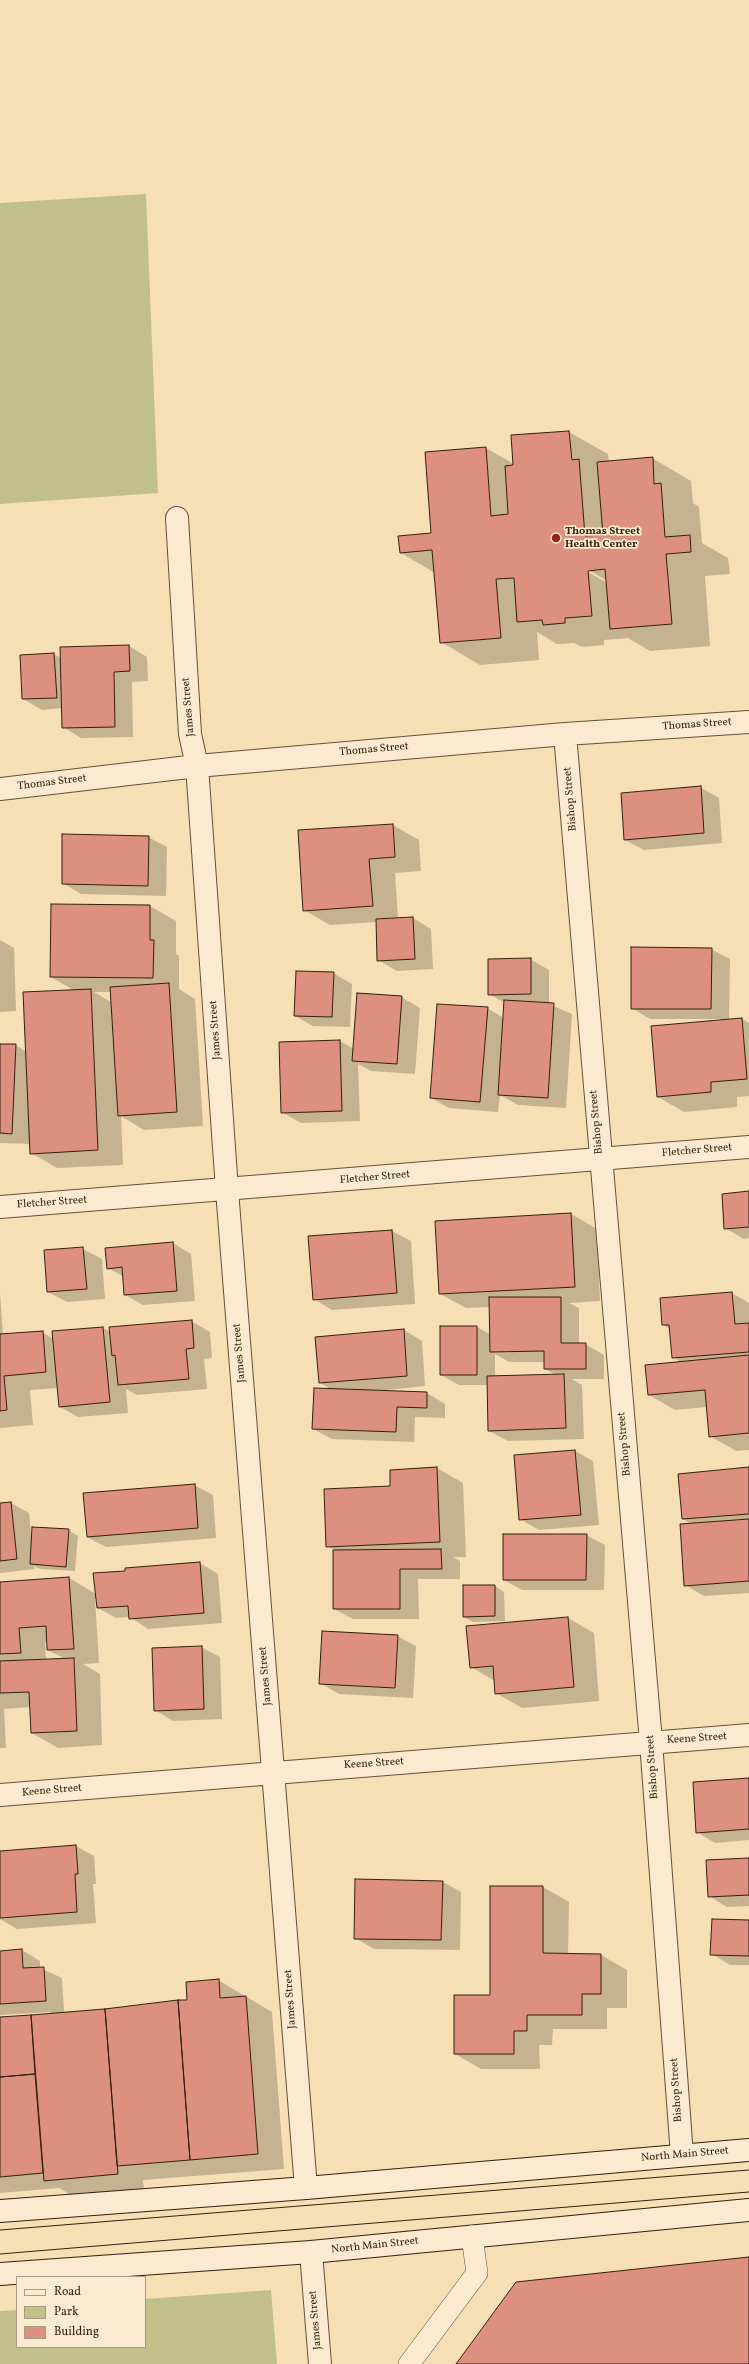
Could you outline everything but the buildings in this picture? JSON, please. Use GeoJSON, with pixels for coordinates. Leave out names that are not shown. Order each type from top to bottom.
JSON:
{"type":"FeatureCollection","features":[{"type":"Feature","properties":{"kind":"street","name":"James Street"},"geometry":{"type":"LineString","coordinates":[[177,518],[190,734],[197,766],[227,1190],[306,2188]]}},
{"type":"Feature","properties":{"kind":"street","name":"Thomas Street"},"geometry":{"type":"LineString","coordinates":[[0,789],[197,766],[565,734],[749,722]]}},
{"type":"Feature","properties":{"kind":"street","name":"Bishop Street"},"geometry":{"type":"LineString","coordinates":[[565,734],[600,1159],[651,1742],[682,2155]]}},
{"type":"Feature","properties":{"kind":"street","name":"Fletcher Street"},"geometry":{"type":"LineString","coordinates":[[0,1206],[227,1190],[749,1147]]}},
{"type":"Feature","properties":{"kind":"street","name":"Keene Street"},"geometry":{"type":"LineString","coordinates":[[0,1795],[749,1735]]}},
{"type":"Feature","properties":{"kind":"street","name":"North Main Street"},"geometry":{"type":"LineString","coordinates":[[0,2211],[306,2188],[749,2150]]}},
{"type":"Feature","properties":{"kind":"street","name":"North Main Street"},"geometry":{"type":"LineString","coordinates":[[0,2274],[311,2252],[749,2210]]}},
{"type":"Feature","properties":{"kind":"street","name":"James Street"},"geometry":{"type":"LineString","coordinates":[[311,2252],[320,2364]]}},
{"type":"Feature","properties":{"kind":"lane"},"geometry":{"type":"LineString","coordinates":[[409,2364],[477,2272],[472,2236]]}},
{"type":"Feature","properties":{"kind":"green space"},"geometry":{"type":"Polygon","coordinates":[[[146,194],[158,493],[0,504],[0,203],[146,194]]]}},
{"type":"Feature","properties":{"kind":"green space"},"geometry":{"type":"Polygon","coordinates":[[[271,2290],[277,2364],[0,2364],[0,2311],[16,2310],[16,2348],[146,2348],[146,2299],[271,2290]]]}},
{"type":"Feature","properties":{"kind":"tram line"},"geometry":{"type":"LineString","coordinates":[[0,2230],[749,2170]]}},
{"type":"Feature","properties":{"kind":"tram line"},"geometry":{"type":"LineString","coordinates":[[0,2254],[749,2192]]}},
{"type":"Feature","properties":{"kind":"place","name":"Thomas Street Health Center"},"geometry":{"type":"Point","coordinates":[556,538]}}]}
